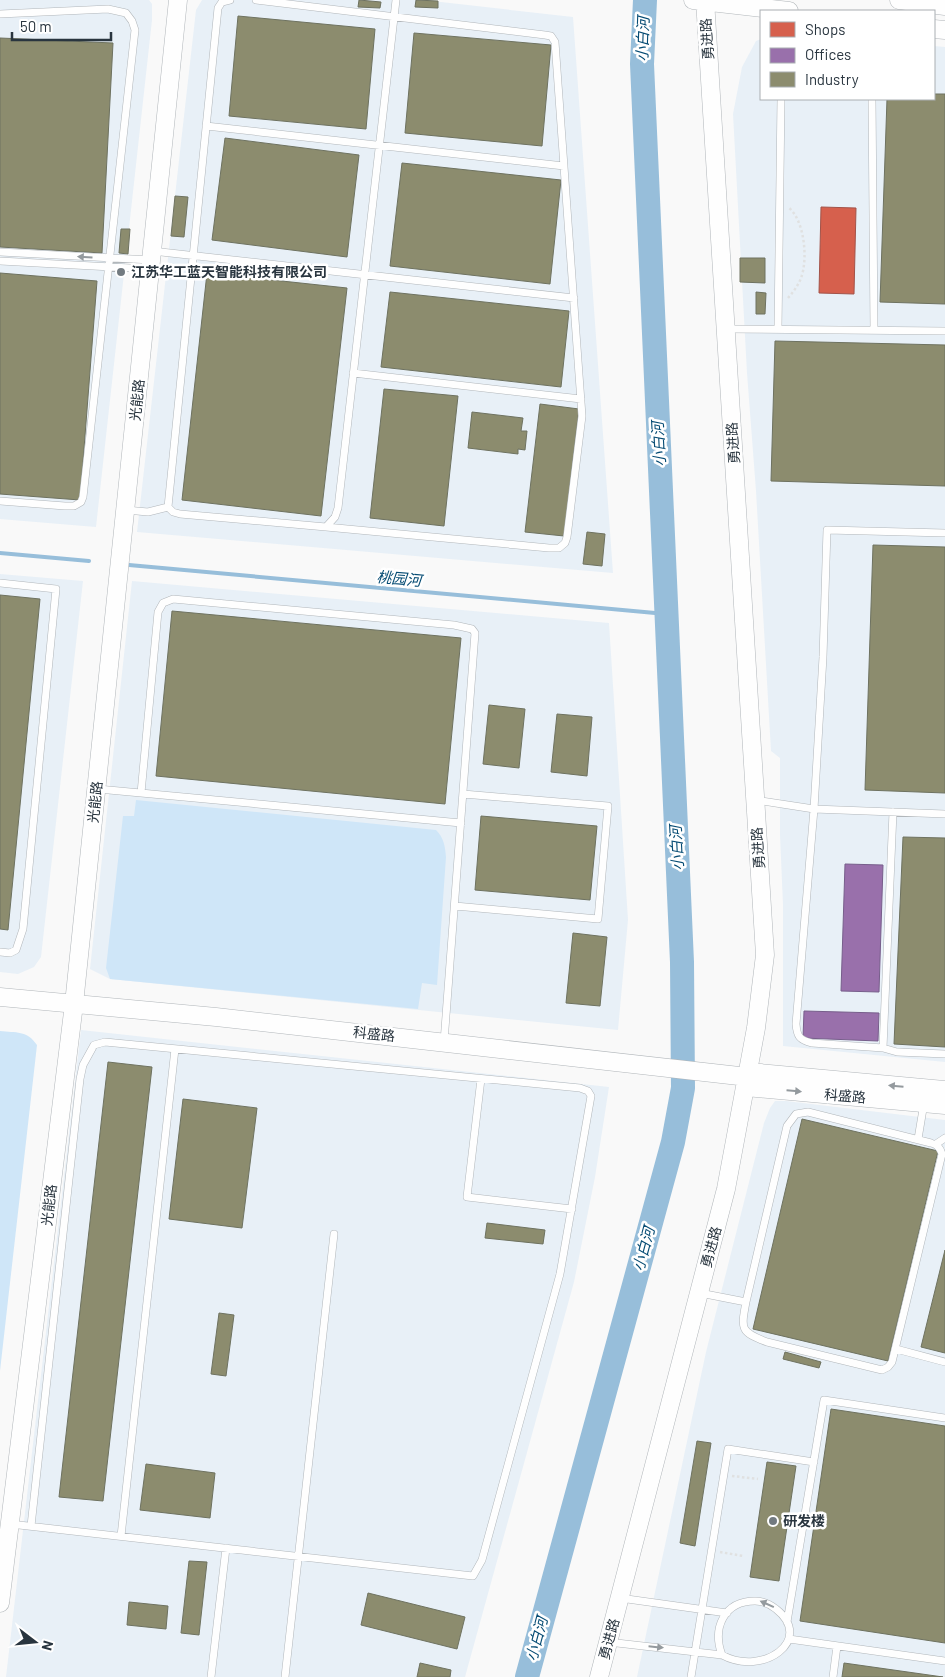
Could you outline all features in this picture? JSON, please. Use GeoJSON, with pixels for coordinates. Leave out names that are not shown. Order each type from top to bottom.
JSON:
{"type":"FeatureCollection","features":[{"type":"Feature","properties":{"kind":"street","name":"光能路"},"geometry":{"type":"LineString","coordinates":[[0,1604],[74,1004],[178,0]]}},
{"type":"Feature","properties":{"kind":"street"},"geometry":{"type":"LineString","coordinates":[[701,0],[781,10]]}},
{"type":"Feature","properties":{"kind":"street","name":"勇进路"},"geometry":{"type":"LineString","coordinates":[[599,1677],[726,1189],[760,1003],[765,955],[725,329],[701,0]]}},
{"type":"Feature","properties":{"kind":"street"},"geometry":{"type":"LineString","coordinates":[[898,0],[945,6]]}},
{"type":"Feature","properties":{"kind":"street","name":"科盛路"},"geometry":{"type":"LineString","coordinates":[[0,998],[216,1017],[651,1065],[747,1079],[925,1096],[945,1104]]}},
{"type":"Feature","properties":{"kind":"street","name":"科盛路"},"geometry":{"type":"LineString","coordinates":[[925,1096],[945,1090]]}},
{"type":"Feature","properties":{"kind":"lane"},"geometry":{"type":"LineString","coordinates":[[168,507],[218,8],[222,2],[230,0]]}},
{"type":"Feature","properties":{"kind":"lane"},"geometry":{"type":"LineString","coordinates":[[168,507],[173,512],[180,514],[559,548],[568,537],[582,416],[555,42],[551,36],[256,0]]}},
{"type":"Feature","properties":{"kind":"lane"},"geometry":{"type":"LineString","coordinates":[[326,527],[335,517],[338,508],[396,0]]}},
{"type":"Feature","properties":{"kind":"lane"},"geometry":{"type":"LineString","coordinates":[[0,14],[108,9],[126,13],[132,21],[135,30],[83,497],[81,502],[74,506],[0,501]]}},
{"type":"Feature","properties":{"kind":"lane"},"geometry":{"type":"LineString","coordinates":[[778,330],[780,100]]}},
{"type":"Feature","properties":{"kind":"lane"},"geometry":{"type":"LineString","coordinates":[[872,100],[874,330]]}},
{"type":"Feature","properties":{"kind":"lane"},"geometry":{"type":"LineString","coordinates":[[206,126],[564,166]]}},
{"type":"Feature","properties":{"kind":"lane"},"geometry":{"type":"LineString","coordinates":[[0,252],[151,260]]}},
{"type":"Feature","properties":{"kind":"lane"},"geometry":{"type":"LineString","coordinates":[[0,261],[108,267],[193,255],[574,298]]}},
{"type":"Feature","properties":{"kind":"lane"},"geometry":{"type":"LineString","coordinates":[[725,329],[945,331]]}},
{"type":"Feature","properties":{"kind":"lane"},"geometry":{"type":"LineString","coordinates":[[353,373],[581,399]]}},
{"type":"Feature","properties":{"kind":"lane"},"geometry":{"type":"LineString","coordinates":[[125,510],[148,512],[168,507]]}},
{"type":"Feature","properties":{"kind":"lane"},"geometry":{"type":"LineString","coordinates":[[945,533],[827,530],[823,657],[814,809],[796,1024],[797,1035],[803,1041],[812,1043],[882,1048],[897,1052],[945,1054]]}},
{"type":"Feature","properties":{"kind":"lane"},"geometry":{"type":"LineString","coordinates":[[0,583],[56,589],[23,929],[16,950],[10,953],[0,952]]}},
{"type":"Feature","properties":{"kind":"lane"},"geometry":{"type":"LineString","coordinates":[[141,793],[158,612],[162,603],[173,599],[454,625],[472,629],[475,633],[444,1042]]}},
{"type":"Feature","properties":{"kind":"lane"},"geometry":{"type":"LineString","coordinates":[[96,789],[461,823]]}},
{"type":"Feature","properties":{"kind":"lane"},"geometry":{"type":"LineString","coordinates":[[454,906],[598,919],[608,806],[463,794]]}},
{"type":"Feature","properties":{"kind":"lane"},"geometry":{"type":"LineString","coordinates":[[755,800],[814,809],[945,814]]}},
{"type":"Feature","properties":{"kind":"lane"},"geometry":{"type":"LineString","coordinates":[[882,1048],[893,812]]}},
{"type":"Feature","properties":{"kind":"lane"},"geometry":{"type":"LineString","coordinates":[[10,1524],[473,1576],[482,1560],[560,1274],[590,1096],[588,1091],[580,1088],[105,1042],[94,1045],[83,1065],[78,1089],[31,1526]]}},
{"type":"Feature","properties":{"kind":"lane"},"geometry":{"type":"LineString","coordinates":[[121,1536],[175,1049]]}},
{"type":"Feature","properties":{"kind":"lane"},"geometry":{"type":"LineString","coordinates":[[481,1079],[467,1197],[572,1209]]}},
{"type":"Feature","properties":{"kind":"lane"},"geometry":{"type":"LineString","coordinates":[[918,1139],[925,1096]]}},
{"type":"Feature","properties":{"kind":"lane"},"geometry":{"type":"LineString","coordinates":[[808,1112],[936,1144],[942,1154],[896,1349],[892,1362],[888,1367],[882,1370],[767,1342],[747,1333],[742,1321],[746,1302],[787,1126],[796,1114],[808,1112]]}},
{"type":"Feature","properties":{"kind":"lane"},"geometry":{"type":"LineString","coordinates":[[936,1144],[945,1138]]}},
{"type":"Feature","properties":{"kind":"lane"},"geometry":{"type":"LineString","coordinates":[[285,1677],[334,1234]]}},
{"type":"Feature","properties":{"kind":"lane"},"geometry":{"type":"LineString","coordinates":[[699,1292],[746,1302]]}},
{"type":"Feature","properties":{"kind":"lane"},"geometry":{"type":"LineString","coordinates":[[896,1349],[945,1362]]}},
{"type":"Feature","properties":{"kind":"lane"},"geometry":{"type":"LineString","coordinates":[[779,1661],[788,1646],[787,1622],[824,1400],[945,1418]]}},
{"type":"Feature","properties":{"kind":"lane"},"geometry":{"type":"LineString","coordinates":[[691,1677],[728,1448],[814,1462]]}},
{"type":"Feature","properties":{"kind":"lane"},"geometry":{"type":"LineString","coordinates":[[212,1677],[226,1548]]}},
{"type":"Feature","properties":{"kind":"lane"},"geometry":{"type":"LineString","coordinates":[[619,1598],[727,1612]]}},
{"type":"Feature","properties":{"kind":"lane"},"geometry":{"type":"LineString","coordinates":[[740,1670],[730,1664],[722,1654],[718,1644],[720,1622],[727,1612],[736,1605],[747,1601],[759,1601],[771,1604],[787,1622]]}},
{"type":"Feature","properties":{"kind":"lane"},"geometry":{"type":"LineString","coordinates":[[789,1639],[945,1661]]}},
{"type":"Feature","properties":{"kind":"lane"},"geometry":{"type":"LineString","coordinates":[[608,1642],[722,1654]]}},
{"type":"Feature","properties":{"kind":"lane"},"geometry":{"type":"LineString","coordinates":[[833,1677],[837,1646]]}},
{"type":"Feature","properties":{"kind":"path"},"geometry":{"type":"LineString","coordinates":[[778,311],[794,291],[801,278],[804,266],[803,234],[792,210],[780,200]]}},
{"type":"Feature","properties":{"kind":"path"},"geometry":{"type":"LineString","coordinates":[[723,1474],[758,1479]]}},
{"type":"Feature","properties":{"kind":"path"},"geometry":{"type":"LineString","coordinates":[[711,1551],[743,1556]]}},
{"type":"Feature","properties":{"kind":"shaded area"},"geometry":{"type":"Polygon","coordinates":[[[0,0],[149,0],[152,4],[152,20],[96,527],[0,519],[0,0]]]}},
{"type":"Feature","properties":{"kind":"shaded area"},"geometry":{"type":"Polygon","coordinates":[[[202,0],[423,0],[573,17],[613,573],[137,532],[196,10],[202,0]]]}},
{"type":"Feature","properties":{"kind":"shaded area"},"geometry":{"type":"Polygon","coordinates":[[[760,39],[760,100],[935,100],[935,46],[945,47],[945,1062],[783,1046],[780,758],[771,751],[733,114],[742,67],[756,41],[760,39]]]}},
{"type":"Feature","properties":{"kind":"shaded area"},"geometry":{"type":"Polygon","coordinates":[[[0,574],[83,581],[41,957],[34,967],[18,974],[0,972],[0,574]]]}},
{"type":"Feature","properties":{"kind":"shaded area"},"geometry":{"type":"Polygon","coordinates":[[[132,581],[609,623],[628,920],[618,1030],[110,979],[90,969],[132,581]]]}},
{"type":"Feature","properties":{"kind":"shaded area"},"geometry":{"type":"Polygon","coordinates":[[[136,800],[436,830],[444,842],[446,857],[437,985],[422,983],[418,1009],[110,979],[106,968],[123,816],[134,816],[136,800]]]}},
{"type":"Feature","properties":{"kind":"shaded area"},"geometry":{"type":"Polygon","coordinates":[[[81,1030],[609,1087],[595,1177],[574,1282],[465,1677],[6,1677],[81,1030]]]}},
{"type":"Feature","properties":{"kind":"shaded area"},"geometry":{"type":"Polygon","coordinates":[[[0,1031],[16,1032],[25,1035],[37,1045],[0,1371],[0,1031]]]}},
{"type":"Feature","properties":{"kind":"shaded area"},"geometry":{"type":"Polygon","coordinates":[[[775,1101],[945,1120],[945,1677],[637,1677],[706,1352],[764,1123],[775,1101]]]}},
{"type":"Feature","properties":{"kind":"building: Shops"},"geometry":{"type":"Polygon","coordinates":[[[821,207],[856,208],[854,294],[819,293],[821,207]]]}},
{"type":"Feature","properties":{"kind":"building: Offices"},"geometry":{"type":"Polygon","coordinates":[[[845,864],[883,865],[879,992],[841,991],[845,864]]]}},
{"type":"Feature","properties":{"kind":"building: Offices"},"geometry":{"type":"Polygon","coordinates":[[[804,1011],[879,1013],[878,1041],[803,1038],[804,1011]]]}},
{"type":"Feature","properties":{"kind":"building: Industry"},"geometry":{"type":"Polygon","coordinates":[[[359,0],[381,2],[380,8],[358,7],[359,0]]]}},
{"type":"Feature","properties":{"kind":"building: Industry"},"geometry":{"type":"Polygon","coordinates":[[[416,0],[438,1],[438,8],[415,7],[416,0]]]}},
{"type":"Feature","properties":{"kind":"building: Industry"},"geometry":{"type":"Polygon","coordinates":[[[238,16],[375,29],[366,129],[229,116],[238,16]]]}},
{"type":"Feature","properties":{"kind":"building: Industry"},"geometry":{"type":"Polygon","coordinates":[[[414,33],[551,45],[542,146],[405,133],[414,33]]]}},
{"type":"Feature","properties":{"kind":"building: Industry"},"geometry":{"type":"Polygon","coordinates":[[[0,38],[113,43],[102,253],[0,247],[0,38]]]}},
{"type":"Feature","properties":{"kind":"building: Industry"},"geometry":{"type":"Polygon","coordinates":[[[935,94],[945,94],[945,304],[880,302],[887,100],[935,100],[935,94]]]}},
{"type":"Feature","properties":{"kind":"building: Industry"},"geometry":{"type":"Polygon","coordinates":[[[225,138],[359,155],[347,257],[212,240],[225,138]]]}},
{"type":"Feature","properties":{"kind":"building: Industry"},"geometry":{"type":"Polygon","coordinates":[[[402,163],[561,180],[550,284],[390,266],[402,163]]]}},
{"type":"Feature","properties":{"kind":"building: Industry"},"geometry":{"type":"Polygon","coordinates":[[[175,196],[188,197],[184,237],[171,236],[175,196]]]}},
{"type":"Feature","properties":{"kind":"building: Industry"},"geometry":{"type":"Polygon","coordinates":[[[121,229],[130,229],[128,254],[119,253],[121,229]]]}},
{"type":"Feature","properties":{"kind":"building: Industry"},"geometry":{"type":"Polygon","coordinates":[[[740,258],[765,258],[765,283],[740,282],[740,258]]]}},
{"type":"Feature","properties":{"kind":"building: Industry"},"geometry":{"type":"Polygon","coordinates":[[[0,273],[97,281],[80,500],[0,494],[0,273]]]}},
{"type":"Feature","properties":{"kind":"building: Industry"},"geometry":{"type":"Polygon","coordinates":[[[207,273],[347,288],[321,516],[182,500],[207,273]]]}},
{"type":"Feature","properties":{"kind":"building: Industry"},"geometry":{"type":"Polygon","coordinates":[[[390,292],[569,311],[561,387],[381,367],[390,292]]]}},
{"type":"Feature","properties":{"kind":"building: Industry"},"geometry":{"type":"Polygon","coordinates":[[[756,292],[766,293],[765,314],[756,314],[756,292]]]}},
{"type":"Feature","properties":{"kind":"building: Industry"},"geometry":{"type":"Polygon","coordinates":[[[775,341],[945,345],[945,486],[771,481],[775,341]]]}},
{"type":"Feature","properties":{"kind":"building: Industry"},"geometry":{"type":"Polygon","coordinates":[[[384,389],[458,396],[444,526],[370,518],[384,389]]]}},
{"type":"Feature","properties":{"kind":"building: Industry"},"geometry":{"type":"Polygon","coordinates":[[[540,404],[579,409],[564,536],[525,532],[540,404]]]}},
{"type":"Feature","properties":{"kind":"building: Industry"},"geometry":{"type":"Polygon","coordinates":[[[472,412],[523,418],[521,431],[527,431],[525,450],[518,449],[518,454],[468,448],[472,412]]]}},
{"type":"Feature","properties":{"kind":"building: Industry"},"geometry":{"type":"Polygon","coordinates":[[[587,532],[605,534],[602,566],[583,564],[587,532]]]}},
{"type":"Feature","properties":{"kind":"building: Industry"},"geometry":{"type":"Polygon","coordinates":[[[873,545],[945,547],[945,793],[865,790],[873,545]]]}},
{"type":"Feature","properties":{"kind":"building: Industry"},"geometry":{"type":"Polygon","coordinates":[[[0,595],[40,599],[8,930],[0,929],[0,595]]]}},
{"type":"Feature","properties":{"kind":"building: Industry"},"geometry":{"type":"Polygon","coordinates":[[[172,611],[461,638],[445,804],[156,776],[172,611]]]}},
{"type":"Feature","properties":{"kind":"building: Industry"},"geometry":{"type":"Polygon","coordinates":[[[489,705],[525,709],[519,768],[483,764],[489,705]]]}},
{"type":"Feature","properties":{"kind":"building: Industry"},"geometry":{"type":"Polygon","coordinates":[[[557,714],[592,717],[587,776],[551,772],[557,714]]]}},
{"type":"Feature","properties":{"kind":"building: Industry"},"geometry":{"type":"Polygon","coordinates":[[[481,816],[597,826],[590,900],[475,890],[481,816]]]}},
{"type":"Feature","properties":{"kind":"building: Industry"},"geometry":{"type":"Polygon","coordinates":[[[903,837],[945,838],[945,1047],[894,1044],[903,837]]]}},
{"type":"Feature","properties":{"kind":"building: Industry"},"geometry":{"type":"Polygon","coordinates":[[[573,933],[607,937],[600,1006],[566,1003],[573,933]]]}},
{"type":"Feature","properties":{"kind":"building: Industry"},"geometry":{"type":"Polygon","coordinates":[[[108,1062],[152,1067],[103,1501],[59,1497],[108,1062]]]}},
{"type":"Feature","properties":{"kind":"building: Industry"},"geometry":{"type":"Polygon","coordinates":[[[183,1099],[257,1108],[242,1228],[169,1219],[183,1099]]]}},
{"type":"Feature","properties":{"kind":"building: Industry"},"geometry":{"type":"Polygon","coordinates":[[[802,1119],[938,1151],[888,1361],[753,1329],[802,1119]]]}},
{"type":"Feature","properties":{"kind":"building: Industry"},"geometry":{"type":"Polygon","coordinates":[[[487,1223],[545,1230],[543,1244],[485,1238],[487,1223]]]}},
{"type":"Feature","properties":{"kind":"building: Industry"},"geometry":{"type":"Polygon","coordinates":[[[945,1250],[945,1353],[921,1347],[945,1250]]]}},
{"type":"Feature","properties":{"kind":"building: Industry"},"geometry":{"type":"Polygon","coordinates":[[[219,1313],[234,1315],[226,1376],[211,1374],[219,1313]]]}},
{"type":"Feature","properties":{"kind":"building: Industry"},"geometry":{"type":"Polygon","coordinates":[[[785,1352],[821,1362],[819,1368],[783,1359],[785,1352]]]}},
{"type":"Feature","properties":{"kind":"building: Industry"},"geometry":{"type":"Polygon","coordinates":[[[831,1409],[945,1426],[945,1643],[800,1621],[831,1409]]]}},
{"type":"Feature","properties":{"kind":"building: Industry"},"geometry":{"type":"Polygon","coordinates":[[[697,1441],[711,1443],[695,1546],[680,1543],[697,1441]]]}},
{"type":"Feature","properties":{"kind":"building: Industry","name":"研发楼"},"geometry":{"type":"Polygon","coordinates":[[[767,1462],[796,1466],[779,1581],[750,1577],[767,1462]]]}},
{"type":"Feature","properties":{"kind":"building: Industry"},"geometry":{"type":"Polygon","coordinates":[[[146,1464],[215,1473],[210,1518],[140,1510],[146,1464]]]}},
{"type":"Feature","properties":{"kind":"building: Industry"},"geometry":{"type":"Polygon","coordinates":[[[189,1561],[207,1562],[199,1635],[181,1633],[189,1561]]]}},
{"type":"Feature","properties":{"kind":"building: Industry"},"geometry":{"type":"Polygon","coordinates":[[[368,1593],[465,1617],[457,1649],[361,1625],[368,1593]]]}},
{"type":"Feature","properties":{"kind":"building: Industry"},"geometry":{"type":"Polygon","coordinates":[[[129,1602],[168,1606],[166,1629],[127,1625],[129,1602]]]}},
{"type":"Feature","properties":{"kind":"building: Industry"},"geometry":{"type":"Polygon","coordinates":[[[420,1663],[451,1670],[450,1677],[417,1677],[420,1663]]]}},
{"type":"Feature","properties":{"kind":"building: Industry"},"geometry":{"type":"Polygon","coordinates":[[[844,1663],[943,1677],[842,1677],[844,1663]]]}},
{"type":"Feature","properties":{"kind":"waterway","name":"小白河"},"geometry":{"type":"LineString","coordinates":[[527,1677],[673,1142],[683,1088],[682,962],[642,64],[645,0]]}},
{"type":"Feature","properties":{"kind":"waterway","name":"桃园河"},"geometry":{"type":"LineString","coordinates":[[0,553],[89,561]]}},
{"type":"Feature","properties":{"kind":"waterway","name":"桃园河"},"geometry":{"type":"LineString","coordinates":[[129,565],[666,614]]}},
{"type":"Feature","properties":{"kind":"place","name":"江苏华工蓝天智能科技有限公司"},"geometry":{"type":"Point","coordinates":[121,272]}},
{"type":"Feature","properties":{"kind":"place","name":"研发楼"},"geometry":{"type":"Point","coordinates":[773,1521]}}]}
